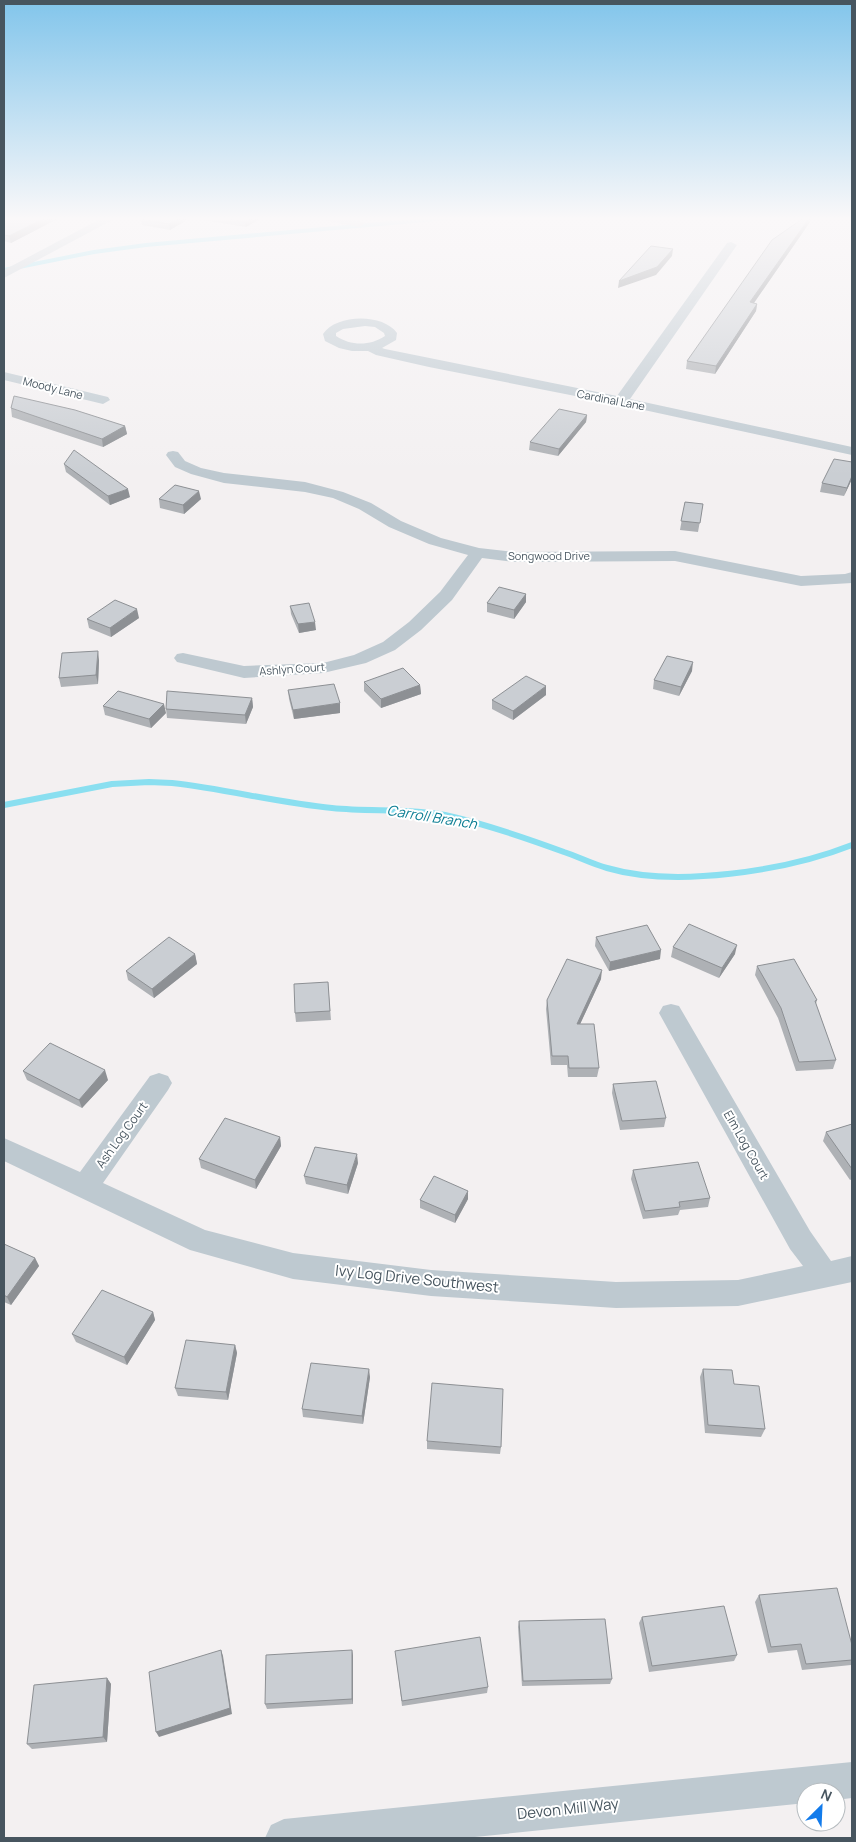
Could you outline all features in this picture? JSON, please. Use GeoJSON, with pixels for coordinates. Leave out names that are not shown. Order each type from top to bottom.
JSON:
{"type":"FeatureCollection","features":[{"type":"Feature","properties":{"kind":"street"},"geometry":{"type":"LineString","coordinates":[[621,401],[690,303]]}},
{"type":"Feature","properties":{"kind":"street","name":"Cardinal Lane"},"geometry":{"type":"LineString","coordinates":[[370,346],[381,352],[429,363],[621,401],[852,451]]}},
{"type":"Feature","properties":{"kind":"street","name":"Moody Lane"},"geometry":{"type":"LineString","coordinates":[[4,376],[103,400]]}},
{"type":"Feature","properties":{"kind":"street","name":"Songwood Drive"},"geometry":{"type":"LineString","coordinates":[[173,455],[180,464],[196,471],[224,478],[305,487],[338,495],[365,506],[396,524],[435,541],[478,553],[515,557],[675,556],[801,581],[848,579],[852,577]]}},
{"type":"Feature","properties":{"kind":"street","name":"Ashlyn Court"},"geometry":{"type":"LineString","coordinates":[[183,658],[244,672],[323,668],[360,659],[389,646],[415,626],[446,596],[478,553]]}},
{"type":"Feature","properties":{"kind":"street","name":"Elm Log Court"},"geometry":{"type":"LineString","coordinates":[[671,1013],[800,1240],[824,1274]]}},
{"type":"Feature","properties":{"kind":"street","name":"Ash Log Court"},"geometry":{"type":"LineString","coordinates":[[84,1187],[159,1083]]}},
{"type":"Feature","properties":{"kind":"street","name":"Ivy Log Drive Southwest"},"geometry":{"type":"LineString","coordinates":[[4,1149],[200,1241],[293,1266],[431,1283],[616,1295],[728,1293],[852,1269]]}},
{"type":"Feature","properties":{"kind":"street","name":"Devon Mill Way"},"geometry":{"type":"LineString","coordinates":[[284,1838],[852,1780]]}},
{"type":"Feature","properties":{"kind":"building"},"geometry":{"type":"Polygon","coordinates":[[[728,303],[757,304],[716,366],[687,361],[728,303]]]}},
{"type":"Feature","properties":{"kind":"building"},"geometry":{"type":"Polygon","coordinates":[[[14,396],[75,410],[125,426],[102,439],[11,408],[14,396]]]}},
{"type":"Feature","properties":{"kind":"building"},"geometry":{"type":"Polygon","coordinates":[[[559,409],[587,415],[559,449],[530,442],[559,409]]]}},
{"type":"Feature","properties":{"kind":"building"},"geometry":{"type":"Polygon","coordinates":[[[74,450],[128,489],[108,496],[64,464],[74,450]]]}},
{"type":"Feature","properties":{"kind":"building"},"geometry":{"type":"Polygon","coordinates":[[[834,459],[852,462],[852,476],[847,488],[822,483],[834,459]]]}},
{"type":"Feature","properties":{"kind":"building"},"geometry":{"type":"Polygon","coordinates":[[[175,485],[199,491],[183,505],[159,499],[175,485]]]}},
{"type":"Feature","properties":{"kind":"building"},"geometry":{"type":"Polygon","coordinates":[[[685,502],[703,504],[700,523],[681,521],[685,502]]]}},
{"type":"Feature","properties":{"kind":"building"},"geometry":{"type":"Polygon","coordinates":[[[499,587],[526,594],[514,610],[487,603],[499,587]]]}},
{"type":"Feature","properties":{"kind":"building"},"geometry":{"type":"Polygon","coordinates":[[[115,600],[137,609],[110,628],[87,619],[115,600]]]}},
{"type":"Feature","properties":{"kind":"building"},"geometry":{"type":"Polygon","coordinates":[[[309,603],[315,622],[298,624],[290,606],[309,603]]]}},
{"type":"Feature","properties":{"kind":"building"},"geometry":{"type":"Polygon","coordinates":[[[98,651],[96,675],[59,678],[62,653],[98,651]]]}},
{"type":"Feature","properties":{"kind":"building"},"geometry":{"type":"Polygon","coordinates":[[[667,656],[693,662],[681,687],[654,680],[667,656]]]}},
{"type":"Feature","properties":{"kind":"building"},"geometry":{"type":"Polygon","coordinates":[[[403,668],[420,685],[381,699],[364,682],[403,668]]]}},
{"type":"Feature","properties":{"kind":"building"},"geometry":{"type":"Polygon","coordinates":[[[526,676],[546,686],[513,711],[492,700],[526,676]]]}},
{"type":"Feature","properties":{"kind":"building"},"geometry":{"type":"Polygon","coordinates":[[[334,684],[340,703],[293,710],[288,690],[334,684]]]}},
{"type":"Feature","properties":{"kind":"building"},"geometry":{"type":"Polygon","coordinates":[[[118,691],[164,704],[149,719],[103,706],[118,691]]]}},
{"type":"Feature","properties":{"kind":"building"},"geometry":{"type":"Polygon","coordinates":[[[167,691],[252,698],[245,715],[166,709],[167,691]]]}},
{"type":"Feature","properties":{"kind":"building"},"geometry":{"type":"Polygon","coordinates":[[[689,924],[737,945],[722,968],[673,947],[689,924]]]}},
{"type":"Feature","properties":{"kind":"building"},"geometry":{"type":"Polygon","coordinates":[[[647,925],[661,950],[610,962],[596,937],[647,925]]]}},
{"type":"Feature","properties":{"kind":"building"},"geometry":{"type":"Polygon","coordinates":[[[169,937],[195,954],[152,989],[126,971],[169,937]]]}},
{"type":"Feature","properties":{"kind":"building"},"geometry":{"type":"Polygon","coordinates":[[[567,959],[602,970],[577,1024],[594,1024],[599,1068],[569,1068],[568,1056],[552,1056],[547,1000],[567,959]]]}},
{"type":"Feature","properties":{"kind":"building"},"geometry":{"type":"Polygon","coordinates":[[[794,959],[817,1000],[815,1001],[836,1060],[799,1062],[781,1008],[757,966],[794,959]]]}},
{"type":"Feature","properties":{"kind":"building"},"geometry":{"type":"Polygon","coordinates":[[[328,982],[330,1011],[295,1013],[294,984],[328,982]]]}},
{"type":"Feature","properties":{"kind":"building"},"geometry":{"type":"Polygon","coordinates":[[[50,1043],[105,1070],[79,1100],[23,1071],[50,1043]]]}},
{"type":"Feature","properties":{"kind":"building"},"geometry":{"type":"Polygon","coordinates":[[[656,1081],[666,1118],[622,1121],[613,1084],[656,1081]]]}},
{"type":"Feature","properties":{"kind":"building"},"geometry":{"type":"Polygon","coordinates":[[[225,1118],[280,1137],[255,1180],[199,1159],[225,1118]]]}},
{"type":"Feature","properties":{"kind":"building"},"geometry":{"type":"Polygon","coordinates":[[[852,1124],[852,1169],[826,1132],[852,1124]]]}},
{"type":"Feature","properties":{"kind":"building"},"geometry":{"type":"Polygon","coordinates":[[[315,1147],[357,1154],[347,1185],[304,1176],[315,1147]]]}},
{"type":"Feature","properties":{"kind":"building"},"geometry":{"type":"Polygon","coordinates":[[[698,1162],[710,1198],[679,1202],[680,1207],[645,1211],[633,1170],[698,1162]]]}},
{"type":"Feature","properties":{"kind":"building"},"geometry":{"type":"Polygon","coordinates":[[[434,1176],[468,1191],[455,1215],[420,1200],[434,1176]]]}},
{"type":"Feature","properties":{"kind":"building"},"geometry":{"type":"Polygon","coordinates":[[[4,1244],[35,1258],[7,1297],[4,1295],[4,1244]]]}},
{"type":"Feature","properties":{"kind":"building"},"geometry":{"type":"Polygon","coordinates":[[[102,1290],[153,1312],[124,1357],[72,1334],[102,1290]]]}},
{"type":"Feature","properties":{"kind":"building"},"geometry":{"type":"Polygon","coordinates":[[[186,1340],[235,1345],[226,1392],[175,1388],[186,1340]]]}},
{"type":"Feature","properties":{"kind":"building"},"geometry":{"type":"Polygon","coordinates":[[[311,1363],[369,1369],[362,1416],[302,1409],[311,1363]]]}},
{"type":"Feature","properties":{"kind":"building"},"geometry":{"type":"Polygon","coordinates":[[[703,1369],[732,1370],[734,1384],[759,1386],[765,1429],[708,1425],[703,1369]]]}},
{"type":"Feature","properties":{"kind":"building"},"geometry":{"type":"Polygon","coordinates":[[[432,1383],[503,1389],[501,1447],[427,1441],[432,1383]]]}},
{"type":"Feature","properties":{"kind":"building"},"geometry":{"type":"Polygon","coordinates":[[[837,1588],[852,1645],[852,1660],[806,1664],[801,1644],[771,1647],[759,1595],[837,1588]]]}},
{"type":"Feature","properties":{"kind":"building"},"geometry":{"type":"Polygon","coordinates":[[[724,1606],[737,1655],[652,1666],[642,1617],[724,1606]]]}},
{"type":"Feature","properties":{"kind":"building"},"geometry":{"type":"Polygon","coordinates":[[[605,1619],[612,1679],[523,1681],[519,1621],[605,1619]]]}},
{"type":"Feature","properties":{"kind":"building"},"geometry":{"type":"Polygon","coordinates":[[[480,1637],[488,1687],[402,1701],[395,1651],[480,1637]]]}},
{"type":"Feature","properties":{"kind":"building"},"geometry":{"type":"Polygon","coordinates":[[[221,1650],[230,1708],[156,1732],[149,1672],[221,1650]]]}},
{"type":"Feature","properties":{"kind":"building"},"geometry":{"type":"Polygon","coordinates":[[[352,1650],[352,1699],[265,1704],[266,1655],[352,1650]]]}},
{"type":"Feature","properties":{"kind":"building"},"geometry":{"type":"Polygon","coordinates":[[[107,1678],[103,1737],[27,1744],[34,1685],[107,1678]]]}},
{"type":"Feature","properties":{"kind":"waterway","name":"Carroll Branch"},"geometry":{"type":"LineString","coordinates":[[4,805],[112,784],[172,783],[312,806],[445,815],[506,832],[596,865],[634,874],[665,876],[730,874],[763,869],[825,854],[852,845]]}}]}
